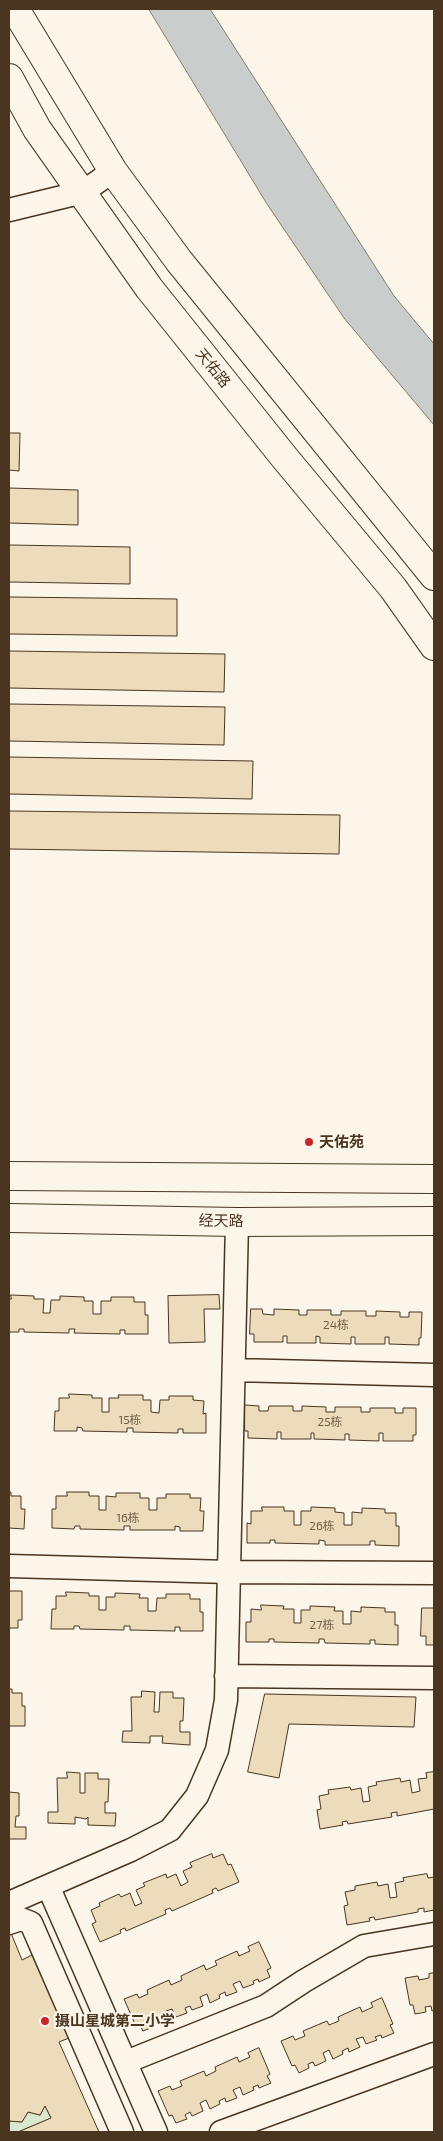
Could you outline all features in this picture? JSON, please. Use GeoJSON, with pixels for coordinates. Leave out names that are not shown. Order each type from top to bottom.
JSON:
{"type":"FeatureCollection","features":[{"type":"Feature","properties":{"kind":"main road"},"geometry":{"type":"LineString","coordinates":[[14,9],[113,171],[179,261],[434,576]]}},
{"type":"Feature","properties":{"kind":"main road","name":"天佑路"},"geometry":{"type":"LineString","coordinates":[[9,78],[37,129],[84,192],[148,288],[284,457],[393,588],[434,646]]}},
{"type":"Feature","properties":{"kind":"main road"},"geometry":{"type":"LineString","coordinates":[[9,1176],[434,1179]]}},
{"type":"Feature","properties":{"kind":"main road","name":"经天路"},"geometry":{"type":"LineString","coordinates":[[9,1218],[237,1222],[434,1221]]}},
{"type":"Feature","properties":{"kind":"lane"},"geometry":{"type":"LineString","coordinates":[[9,210],[84,192],[113,171]]}},
{"type":"Feature","properties":{"kind":"lane"},"geometry":{"type":"LineString","coordinates":[[9,1903],[132,1850],[170,1830],[197,1796],[217,1750],[226,1700],[237,1222]]}},
{"type":"Feature","properties":{"kind":"lane"},"geometry":{"type":"LineString","coordinates":[[234,1370],[434,1376]]}},
{"type":"Feature","properties":{"kind":"lane"},"geometry":{"type":"LineString","coordinates":[[9,1566],[229,1572],[434,1573]]}},
{"type":"Feature","properties":{"kind":"lane"},"geometry":{"type":"LineString","coordinates":[[226,1676],[434,1678]]}},
{"type":"Feature","properties":{"kind":"lane"},"geometry":{"type":"LineString","coordinates":[[48,1886],[156,2132]]}},
{"type":"Feature","properties":{"kind":"lane"},"geometry":{"type":"LineString","coordinates":[[9,1923],[20,1918],[31,1923],[122,2132]]}},
{"type":"Feature","properties":{"kind":"lane"},"geometry":{"type":"LineString","coordinates":[[126,2062],[266,2006],[364,1946],[434,1934]]}},
{"type":"Feature","properties":{"kind":"lane"},"geometry":{"type":"LineString","coordinates":[[221,2132],[434,2054]]}},
{"type":"Feature","properties":{"kind":"green space"},"geometry":{"type":"Polygon","coordinates":[[[45,2106],[51,2118],[18,2132],[9,2132],[9,2121],[22,2122],[28,2112],[40,2115],[45,2106]]]}},
{"type":"Feature","properties":{"kind":"shaded area"},"geometry":{"type":"Polygon","coordinates":[[[149,9],[210,9],[394,296],[434,344],[434,425],[344,318],[267,204],[149,9]]]}},
{"type":"Feature","properties":{"kind":"building"},"geometry":{"type":"Polygon","coordinates":[[[9,433],[20,433],[19,471],[9,470],[9,433]]]}},
{"type":"Feature","properties":{"kind":"building"},"geometry":{"type":"Polygon","coordinates":[[[9,488],[78,490],[78,525],[9,523],[9,488]]]}},
{"type":"Feature","properties":{"kind":"building"},"geometry":{"type":"Polygon","coordinates":[[[9,545],[130,547],[130,584],[9,582],[9,545]]]}},
{"type":"Feature","properties":{"kind":"building"},"geometry":{"type":"Polygon","coordinates":[[[9,597],[177,599],[177,636],[9,634],[9,597]]]}},
{"type":"Feature","properties":{"kind":"building"},"geometry":{"type":"Polygon","coordinates":[[[9,651],[225,654],[224,692],[9,688],[9,651]]]}},
{"type":"Feature","properties":{"kind":"building"},"geometry":{"type":"Polygon","coordinates":[[[9,704],[225,707],[224,745],[9,741],[9,704]]]}},
{"type":"Feature","properties":{"kind":"building"},"geometry":{"type":"Polygon","coordinates":[[[9,757],[253,761],[252,799],[9,794],[9,757]]]}},
{"type":"Feature","properties":{"kind":"building"},"geometry":{"type":"Polygon","coordinates":[[[9,811],[340,815],[339,854],[9,849],[9,811]]]}},
{"type":"Feature","properties":{"kind":"building"},"geometry":{"type":"Polygon","coordinates":[[[11,1295],[34,1296],[34,1299],[44,1299],[43,1313],[50,1313],[51,1300],[60,1300],[60,1296],[84,1297],[84,1301],[93,1301],[93,1314],[101,1314],[101,1301],[111,1301],[111,1297],[134,1297],[134,1302],[145,1302],[145,1315],[148,1315],[148,1334],[125,1334],[125,1330],[120,1330],[120,1334],[74,1333],[75,1329],[69,1329],[69,1333],[24,1332],[24,1329],[19,1329],[19,1332],[9,1332],[9,1299],[11,1299],[11,1295]]]}},
{"type":"Feature","properties":{"kind":"building"},"geometry":{"type":"Polygon","coordinates":[[[219,1295],[220,1309],[204,1309],[205,1342],[169,1343],[168,1296],[219,1295]]]}},
{"type":"Feature","properties":{"kind":"building"},"geometry":{"type":"Polygon","coordinates":[[[251,1309],[262,1309],[263,1314],[274,1315],[274,1309],[299,1310],[299,1315],[307,1315],[307,1310],[331,1310],[331,1315],[341,1315],[341,1311],[366,1311],[366,1316],[376,1316],[376,1311],[400,1312],[400,1317],[409,1317],[409,1312],[422,1312],[421,1338],[419,1338],[419,1345],[389,1344],[389,1337],[385,1337],[385,1344],[355,1344],[355,1337],[351,1337],[351,1344],[320,1343],[320,1337],[316,1336],[316,1343],[287,1343],[287,1336],[283,1336],[283,1342],[254,1342],[254,1334],[250,1334],[251,1309]]]}},
{"type":"Feature","properties":{"kind":"building"},"geometry":{"type":"Polygon","coordinates":[[[69,1394],[92,1395],[92,1398],[102,1398],[102,1412],[109,1412],[109,1398],[119,1398],[118,1395],[143,1395],[143,1400],[151,1400],[151,1412],[159,1413],[160,1400],[169,1400],[169,1396],[193,1396],[193,1400],[204,1401],[203,1414],[206,1413],[206,1433],[183,1433],[183,1429],[178,1429],[178,1433],[133,1432],[133,1428],[127,1428],[127,1432],[83,1431],[82,1428],[77,1427],[77,1431],[54,1431],[55,1411],[59,1411],[59,1398],[69,1398],[69,1394]]]}},
{"type":"Feature","properties":{"kind":"building"},"geometry":{"type":"Polygon","coordinates":[[[245,1405],[259,1406],[259,1411],[268,1411],[269,1406],[293,1406],[293,1411],[302,1411],[302,1406],[326,1407],[326,1412],[335,1412],[335,1407],[361,1407],[361,1412],[370,1412],[370,1408],[395,1408],[395,1413],[403,1413],[403,1408],[416,1408],[416,1435],[413,1435],[413,1441],[383,1441],[383,1433],[379,1433],[379,1441],[349,1440],[349,1434],[345,1434],[345,1440],[314,1439],[314,1433],[311,1433],[311,1439],[281,1439],[281,1432],[277,1432],[277,1439],[248,1438],[248,1431],[245,1431],[245,1405]]]}},
{"type":"Feature","properties":{"kind":"building"},"geometry":{"type":"Polygon","coordinates":[[[9,1492],[11,1492],[11,1496],[21,1496],[21,1509],[25,1509],[24,1529],[9,1528],[9,1492]]]}},
{"type":"Feature","properties":{"kind":"building"},"geometry":{"type":"Polygon","coordinates":[[[67,1492],[89,1492],[89,1496],[99,1496],[99,1510],[106,1510],[106,1496],[116,1497],[116,1493],[140,1493],[140,1498],[149,1498],[149,1510],[157,1510],[157,1498],[166,1498],[166,1494],[190,1494],[190,1498],[201,1498],[200,1511],[204,1511],[203,1531],[180,1531],[180,1527],[175,1526],[175,1530],[130,1530],[130,1526],[124,1526],[124,1530],[80,1529],[80,1526],[75,1526],[74,1529],[52,1528],[52,1509],[56,1509],[56,1496],[67,1496],[67,1492]]]}},
{"type":"Feature","properties":{"kind":"building"},"geometry":{"type":"Polygon","coordinates":[[[262,1507],[284,1507],[284,1511],[294,1511],[294,1525],[301,1525],[301,1511],[311,1511],[311,1507],[335,1508],[335,1512],[344,1513],[344,1525],[352,1525],[352,1512],[362,1513],[362,1508],[385,1509],[385,1513],[396,1513],[396,1526],[399,1526],[399,1546],[375,1545],[375,1541],[370,1541],[370,1545],[325,1545],[325,1541],[319,1540],[319,1544],[275,1543],[275,1540],[270,1540],[270,1543],[247,1543],[247,1523],[251,1524],[251,1511],[262,1511],[262,1507]]]}},
{"type":"Feature","properties":{"kind":"building"},"geometry":{"type":"Polygon","coordinates":[[[10,1591],[22,1591],[22,1620],[18,1620],[18,1628],[9,1628],[10,1591]]]}},
{"type":"Feature","properties":{"kind":"building"},"geometry":{"type":"Polygon","coordinates":[[[66,1592],[89,1593],[89,1596],[99,1596],[99,1610],[106,1610],[106,1597],[115,1597],[115,1593],[140,1594],[139,1598],[148,1598],[148,1611],[156,1611],[157,1598],[166,1598],[166,1594],[190,1594],[190,1599],[200,1599],[200,1612],[203,1612],[203,1631],[180,1631],[180,1627],[175,1627],[175,1631],[130,1630],[130,1626],[124,1626],[124,1630],[80,1629],[79,1626],[74,1626],[74,1629],[51,1629],[52,1609],[56,1609],[56,1596],[66,1596],[66,1592]]]}},
{"type":"Feature","properties":{"kind":"building"},"geometry":{"type":"Polygon","coordinates":[[[261,1605],[284,1606],[283,1609],[294,1609],[294,1623],[301,1623],[301,1610],[310,1610],[310,1606],[335,1607],[334,1611],[343,1611],[343,1624],[351,1624],[351,1611],[361,1612],[361,1607],[385,1608],[385,1612],[395,1612],[395,1625],[398,1625],[398,1645],[375,1644],[375,1640],[370,1640],[370,1644],[325,1643],[324,1639],[319,1639],[319,1643],[274,1642],[274,1639],[269,1639],[269,1642],[246,1642],[246,1622],[251,1622],[251,1609],[261,1610],[261,1605]]]}},
{"type":"Feature","properties":{"kind":"building"},"geometry":{"type":"Polygon","coordinates":[[[422,1608],[434,1608],[434,1645],[426,1645],[426,1636],[421,1636],[422,1608]]]}},
{"type":"Feature","properties":{"kind":"building"},"geometry":{"type":"Polygon","coordinates":[[[9,1689],[12,1689],[12,1693],[22,1693],[22,1706],[25,1706],[25,1726],[9,1726],[9,1689]]]}},
{"type":"Feature","properties":{"kind":"building"},"geometry":{"type":"Polygon","coordinates":[[[142,1691],[155,1692],[154,1712],[159,1712],[160,1692],[173,1692],[173,1698],[184,1698],[183,1721],[180,1721],[180,1732],[190,1732],[190,1745],[162,1743],[163,1736],[150,1736],[150,1743],[122,1742],[123,1731],[132,1731],[131,1697],[141,1697],[142,1691]]]}},
{"type":"Feature","properties":{"kind":"building"},"geometry":{"type":"Polygon","coordinates":[[[265,1694],[416,1697],[414,1727],[289,1724],[279,1778],[248,1772],[265,1694]]]}},
{"type":"Feature","properties":{"kind":"building"},"geometry":{"type":"Polygon","coordinates":[[[67,1772],[80,1773],[80,1793],[85,1793],[85,1773],[98,1773],[98,1779],[109,1779],[108,1802],[105,1802],[105,1813],[116,1813],[115,1826],[88,1825],[88,1817],[86,1819],[75,1817],[75,1824],[48,1823],[48,1812],[58,1812],[57,1778],[67,1778],[67,1772]]]}},
{"type":"Feature","properties":{"kind":"building"},"geometry":{"type":"Polygon","coordinates":[[[434,1772],[434,1809],[397,1816],[397,1812],[391,1813],[392,1817],[348,1824],[347,1821],[342,1822],[343,1825],[320,1829],[317,1810],[321,1809],[319,1796],[329,1794],[328,1790],[350,1787],[351,1790],[361,1788],[363,1802],[370,1801],[368,1787],[377,1785],[376,1782],[400,1778],[401,1782],[410,1780],[412,1793],[420,1791],[418,1779],[427,1778],[426,1773],[434,1772]]]}},
{"type":"Feature","properties":{"kind":"building"},"geometry":{"type":"Polygon","coordinates":[[[9,1792],[19,1793],[19,1816],[16,1816],[15,1827],[26,1827],[26,1839],[9,1839],[9,1792]]]}},
{"type":"Feature","properties":{"kind":"building"},"geometry":{"type":"Polygon","coordinates":[[[212,1854],[213,1858],[223,1854],[228,1865],[231,1864],[239,1882],[218,1891],[216,1888],[212,1890],[213,1893],[172,1911],[170,1908],[165,1910],[166,1914],[126,1931],[125,1928],[120,1930],[121,1933],[100,1942],[92,1924],[96,1922],[91,1910],[100,1906],[99,1903],[119,1894],[121,1897],[130,1893],[135,1906],[142,1903],[136,1890],[145,1886],[143,1883],[166,1874],[167,1878],[176,1874],[181,1886],[188,1882],[183,1871],[192,1867],[190,1863],[212,1854]]]}},
{"type":"Feature","properties":{"kind":"building"},"geometry":{"type":"Polygon","coordinates":[[[427,1874],[428,1878],[434,1877],[434,1910],[424,1912],[424,1908],[418,1909],[418,1912],[375,1920],[374,1917],[369,1918],[370,1921],[347,1925],[344,1906],[348,1905],[345,1892],[355,1890],[355,1886],[377,1882],[378,1886],[388,1884],[390,1898],[397,1897],[395,1883],[404,1881],[403,1878],[427,1874]]]}},
{"type":"Feature","properties":{"kind":"building"},"geometry":{"type":"Polygon","coordinates":[[[11,1933],[22,1960],[32,1955],[69,2038],[59,2042],[99,2132],[18,2132],[51,2118],[45,2106],[40,2115],[28,2112],[22,2122],[9,2121],[9,1934],[11,1933]]]}},
{"type":"Feature","properties":{"kind":"building"},"geometry":{"type":"Polygon","coordinates":[[[259,1942],[271,1968],[267,1970],[270,1977],[259,1982],[258,1979],[253,1981],[254,1984],[243,1988],[240,1981],[233,1984],[237,1992],[226,1996],[225,1992],[219,1995],[220,1998],[210,2003],[207,1994],[200,1997],[203,2006],[192,2010],[190,2006],[185,2008],[187,2013],[176,2017],[172,2009],[166,2011],[170,2020],[159,2024],[157,2020],[151,2023],[153,2027],[143,2031],[139,2023],[135,2024],[124,1999],[137,1994],[139,1998],[148,1994],[147,1990],[169,1980],[171,1985],[182,1980],[181,1976],[204,1965],[206,1970],[217,1965],[215,1961],[237,1951],[239,1956],[250,1951],[248,1947],[259,1942]]]}},
{"type":"Feature","properties":{"kind":"building"},"geometry":{"type":"Polygon","coordinates":[[[434,1973],[434,2010],[432,2011],[431,2006],[425,2007],[426,2012],[415,2014],[413,2005],[410,2005],[405,1978],[418,1976],[419,1980],[429,1978],[429,1974],[434,1973]]]}},
{"type":"Feature","properties":{"kind":"building"},"geometry":{"type":"Polygon","coordinates":[[[382,1998],[393,2024],[390,2025],[394,2033],[382,2038],[381,2035],[375,2037],[377,2040],[366,2044],[363,2037],[356,2039],[360,2047],[349,2052],[348,2048],[342,2051],[343,2054],[333,2059],[329,2050],[323,2053],[326,2061],[315,2066],[313,2062],[308,2064],[309,2068],[299,2073],[295,2065],[292,2066],[281,2041],[293,2036],[295,2040],[305,2036],[303,2031],[327,2021],[329,2025],[339,2021],[338,2017],[360,2007],[362,2012],[373,2007],[371,2003],[382,1998]]]}},
{"type":"Feature","properties":{"kind":"building"},"geometry":{"type":"Polygon","coordinates":[[[259,2048],[270,2074],[267,2076],[271,2083],[259,2088],[258,2085],[253,2087],[254,2090],[243,2095],[240,2087],[233,2090],[237,2098],[226,2102],[225,2098],[219,2101],[220,2104],[210,2109],[206,2100],[200,2103],[203,2111],[192,2116],[190,2112],[185,2115],[187,2119],[176,2123],[172,2115],[169,2116],[158,2091],[170,2086],[172,2090],[182,2086],[180,2081],[204,2071],[206,2076],[216,2071],[215,2067],[237,2057],[239,2062],[250,2057],[248,2053],[259,2048]]]}},
{"type":"Feature","properties":{"kind":"place","name":"天佑苑"},"geometry":{"type":"Point","coordinates":[309,1142]}},
{"type":"Feature","properties":{"kind":"place","name":"摄山星城第二小学"},"geometry":{"type":"Point","coordinates":[45,2021]}}]}
